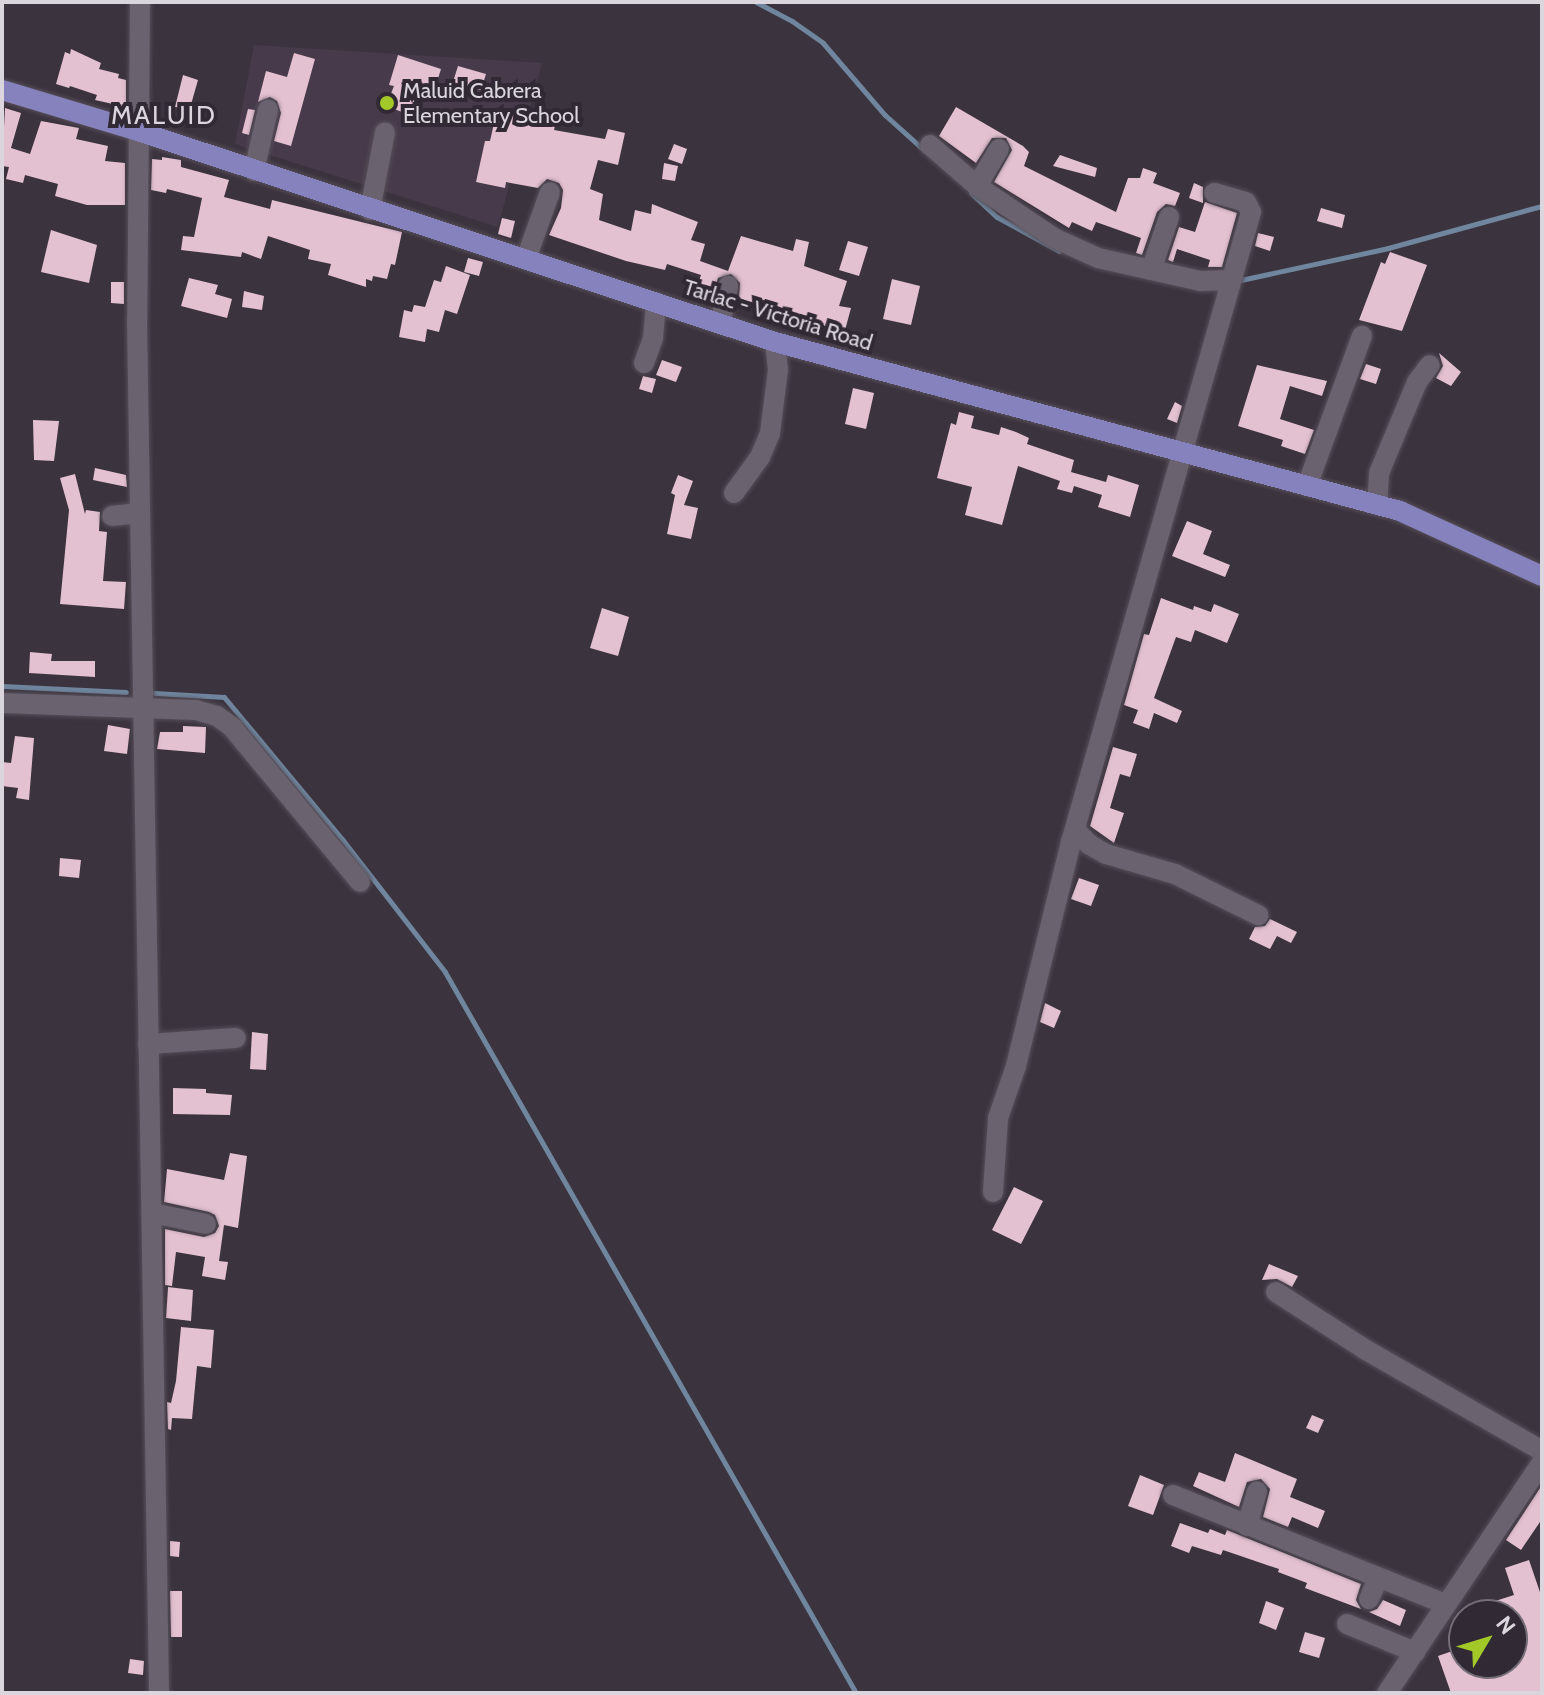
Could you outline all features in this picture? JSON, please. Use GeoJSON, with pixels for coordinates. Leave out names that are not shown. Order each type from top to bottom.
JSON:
{"type":"FeatureCollection","features":[{"type":"Feature","properties":{"kind":"main road","name":"Tarlac - Victoria Road"},"geometry":{"type":"LineString","coordinates":[[2,90],[141,132],[775,342],[1184,456],[1377,505],[1459,535],[1542,576]]}},
{"type":"Feature","properties":{"kind":"street"},"geometry":{"type":"LineString","coordinates":[[140,2],[137,320],[159,1693]]}},
{"type":"Feature","properties":{"kind":"street"},"geometry":{"type":"LineString","coordinates":[[254,171],[268,110]]}},
{"type":"Feature","properties":{"kind":"street"},"geometry":{"type":"LineString","coordinates":[[370,210],[385,132]]}},
{"type":"Feature","properties":{"kind":"street"},"geometry":{"type":"LineString","coordinates":[[930,145],[977,186],[1054,238],[1098,258],[1200,281],[1230,280]]}},
{"type":"Feature","properties":{"kind":"street"},"geometry":{"type":"LineString","coordinates":[[977,186],[999,149]]}},
{"type":"Feature","properties":{"kind":"street"},"geometry":{"type":"LineString","coordinates":[[526,259],[550,192]]}},
{"type":"Feature","properties":{"kind":"street"},"geometry":{"type":"LineString","coordinates":[[993,1192],[998,1118],[1016,1066],[1075,830],[1251,212],[1246,202],[1214,193]]}},
{"type":"Feature","properties":{"kind":"street"},"geometry":{"type":"LineString","coordinates":[[1151,270],[1169,217]]}},
{"type":"Feature","properties":{"kind":"street"},"geometry":{"type":"LineString","coordinates":[[720,324],[728,286]]}},
{"type":"Feature","properties":{"kind":"street"},"geometry":{"type":"LineString","coordinates":[[644,363],[653,338],[656,302]]}},
{"type":"Feature","properties":{"kind":"street"},"geometry":{"type":"LineString","coordinates":[[1307,486],[1362,336]]}},
{"type":"Feature","properties":{"kind":"street"},"geometry":{"type":"LineString","coordinates":[[734,493],[760,457],[770,433],[778,370],[775,342]]}},
{"type":"Feature","properties":{"kind":"street"},"geometry":{"type":"LineString","coordinates":[[1377,505],[1379,473],[1417,382],[1430,365]]}},
{"type":"Feature","properties":{"kind":"street"},"geometry":{"type":"LineString","coordinates":[[112,516],[140,513]]}},
{"type":"Feature","properties":{"kind":"street"},"geometry":{"type":"LineString","coordinates":[[2,703],[144,707],[207,712],[223,719],[360,882]]}},
{"type":"Feature","properties":{"kind":"street"},"geometry":{"type":"LineString","coordinates":[[1075,830],[1106,854],[1175,874],[1258,915]]}},
{"type":"Feature","properties":{"kind":"street"},"geometry":{"type":"LineString","coordinates":[[148,1044],[236,1038]]}},
{"type":"Feature","properties":{"kind":"street"},"geometry":{"type":"LineString","coordinates":[[152,1213],[206,1224]]}},
{"type":"Feature","properties":{"kind":"street"},"geometry":{"type":"LineString","coordinates":[[1276,1292],[1366,1350],[1542,1451]]}},
{"type":"Feature","properties":{"kind":"street"},"geometry":{"type":"LineString","coordinates":[[1387,1693],[1542,1462]]}},
{"type":"Feature","properties":{"kind":"street"},"geometry":{"type":"LineString","coordinates":[[1247,1526],[1257,1491]]}},
{"type":"Feature","properties":{"kind":"street"},"geometry":{"type":"LineString","coordinates":[[1173,1495],[1446,1604]]}},
{"type":"Feature","properties":{"kind":"street"},"geometry":{"type":"LineString","coordinates":[[1369,1599],[1378,1579]]}},
{"type":"Feature","properties":{"kind":"street"},"geometry":{"type":"LineString","coordinates":[[1347,1624],[1415,1652]]}},
{"type":"Feature","properties":{"kind":"shaded area","name":"Maluid Cabrera Elementary School"},"geometry":{"type":"Polygon","coordinates":[[[254,45],[542,63],[498,227],[235,144],[254,45]]]}},
{"type":"Feature","properties":{"kind":"building"},"geometry":{"type":"Polygon","coordinates":[[[71,49],[101,63],[99,69],[119,74],[118,78],[126,80],[126,107],[95,100],[97,95],[56,84],[65,52],[70,54],[71,49]]]}},
{"type":"Feature","properties":{"kind":"building"},"geometry":{"type":"Polygon","coordinates":[[[294,53],[315,59],[291,146],[274,141],[281,113],[277,101],[270,97],[258,102],[266,71],[287,77],[294,53]]]}},
{"type":"Feature","properties":{"kind":"building"},"geometry":{"type":"Polygon","coordinates":[[[398,55],[441,69],[432,98],[422,95],[413,116],[386,106],[394,86],[389,85],[398,55]]]}},
{"type":"Feature","properties":{"kind":"building"},"geometry":{"type":"Polygon","coordinates":[[[458,66],[486,74],[481,90],[453,82],[458,66]]]}},
{"type":"Feature","properties":{"kind":"building"},"geometry":{"type":"Polygon","coordinates":[[[183,75],[198,80],[190,108],[175,107],[183,75]]]}},
{"type":"Feature","properties":{"kind":"building"},"geometry":{"type":"Polygon","coordinates":[[[956,107],[1023,146],[1029,152],[1024,166],[1116,212],[1128,178],[1140,178],[1143,168],[1157,173],[1153,183],[1180,193],[1175,206],[1166,204],[1157,212],[1142,255],[1136,253],[1141,238],[1096,222],[1092,231],[1072,222],[1069,228],[994,182],[1012,150],[1006,138],[992,138],[976,163],[939,136],[956,107]]]}},
{"type":"Feature","properties":{"kind":"building"},"geometry":{"type":"Polygon","coordinates":[[[5,108],[21,113],[11,148],[30,154],[41,121],[79,128],[76,139],[108,146],[105,161],[125,163],[125,205],[87,205],[55,196],[58,184],[25,175],[23,183],[6,179],[9,167],[2,166],[5,108]]]}},
{"type":"Feature","properties":{"kind":"building"},"geometry":{"type":"Polygon","coordinates":[[[248,109],[255,110],[249,135],[242,133],[248,109]]]}},
{"type":"Feature","properties":{"kind":"building"},"geometry":{"type":"Polygon","coordinates":[[[497,110],[532,118],[533,111],[557,117],[554,130],[605,139],[608,129],[625,133],[618,165],[598,160],[590,189],[603,194],[599,220],[631,231],[635,210],[651,214],[652,204],[698,222],[691,240],[705,244],[700,261],[728,271],[741,236],[793,251],[796,239],[809,242],[804,266],[847,281],[839,306],[851,308],[844,334],[761,299],[759,305],[739,298],[740,283],[731,274],[718,278],[712,299],[695,293],[701,275],[667,264],[665,270],[626,261],[549,235],[561,208],[563,190],[559,183],[547,179],[538,188],[506,182],[505,188],[476,182],[485,141],[490,141],[497,110]]]}},
{"type":"Feature","properties":{"kind":"building"},"geometry":{"type":"Polygon","coordinates":[[[674,144],[687,149],[682,164],[668,159],[674,144]]]}},
{"type":"Feature","properties":{"kind":"building"},"geometry":{"type":"Polygon","coordinates":[[[1060,155],[1097,168],[1095,177],[1053,166],[1060,155]]]}},
{"type":"Feature","properties":{"kind":"building"},"geometry":{"type":"Polygon","coordinates":[[[162,157],[181,160],[181,167],[229,180],[224,197],[270,209],[272,200],[402,232],[395,265],[391,264],[387,279],[373,276],[372,281],[366,279],[366,287],[328,275],[331,264],[308,259],[310,250],[268,236],[261,259],[242,252],[241,257],[181,250],[183,236],[194,237],[202,198],[167,189],[166,193],[151,190],[152,159],[162,160],[162,157]]]}},
{"type":"Feature","properties":{"kind":"building"},"geometry":{"type":"Polygon","coordinates":[[[664,163],[678,166],[675,181],[662,179],[664,163]]]}},
{"type":"Feature","properties":{"kind":"building"},"geometry":{"type":"Polygon","coordinates":[[[1194,183],[1203,187],[1203,203],[1189,198],[1194,183]]]}},
{"type":"Feature","properties":{"kind":"building"},"geometry":{"type":"Polygon","coordinates":[[[1205,202],[1237,213],[1222,267],[1208,267],[1210,260],[1177,249],[1173,262],[1168,260],[1179,227],[1195,232],[1205,202]]]}},
{"type":"Feature","properties":{"kind":"building"},"geometry":{"type":"Polygon","coordinates":[[[1321,208],[1345,215],[1342,228],[1317,221],[1321,208]]]}},
{"type":"Feature","properties":{"kind":"building"},"geometry":{"type":"Polygon","coordinates":[[[502,218],[515,221],[511,238],[498,234],[502,218]]]}},
{"type":"Feature","properties":{"kind":"building"},"geometry":{"type":"Polygon","coordinates":[[[51,230],[97,245],[89,283],[41,272],[51,230]]]}},
{"type":"Feature","properties":{"kind":"building"},"geometry":{"type":"Polygon","coordinates":[[[1258,233],[1274,237],[1270,251],[1255,246],[1258,233]]]}},
{"type":"Feature","properties":{"kind":"building"},"geometry":{"type":"Polygon","coordinates":[[[848,241],[868,247],[859,276],[839,270],[848,241]]]}},
{"type":"Feature","properties":{"kind":"building"},"geometry":{"type":"Polygon","coordinates":[[[1390,252],[1427,265],[1402,331],[1359,320],[1381,262],[1385,264],[1390,252]]]}},
{"type":"Feature","properties":{"kind":"building"},"geometry":{"type":"Polygon","coordinates":[[[468,258],[483,262],[479,276],[464,272],[468,258]]]}},
{"type":"Feature","properties":{"kind":"building"},"geometry":{"type":"Polygon","coordinates":[[[446,266],[470,275],[457,314],[445,310],[439,332],[427,329],[425,342],[399,337],[404,310],[412,312],[414,305],[425,307],[434,280],[441,282],[446,266]]]}},
{"type":"Feature","properties":{"kind":"building"},"geometry":{"type":"Polygon","coordinates":[[[189,278],[218,285],[215,294],[232,299],[227,318],[181,306],[189,278]]]}},
{"type":"Feature","properties":{"kind":"building"},"geometry":{"type":"Polygon","coordinates":[[[892,279],[920,286],[911,325],[883,319],[892,279]]]}},
{"type":"Feature","properties":{"kind":"building"},"geometry":{"type":"Polygon","coordinates":[[[111,282],[124,282],[124,304],[111,303],[111,282]]]}},
{"type":"Feature","properties":{"kind":"building"},"geometry":{"type":"Polygon","coordinates":[[[244,291],[264,296],[262,310],[242,307],[244,291]]]}},
{"type":"Feature","properties":{"kind":"building"},"geometry":{"type":"Polygon","coordinates":[[[1439,353],[1461,372],[1451,386],[1436,378],[1443,366],[1439,353]]]}},
{"type":"Feature","properties":{"kind":"building"},"geometry":{"type":"Polygon","coordinates":[[[662,360],[682,367],[676,382],[656,375],[662,360]]]}},
{"type":"Feature","properties":{"kind":"building"},"geometry":{"type":"Polygon","coordinates":[[[1366,364],[1381,369],[1376,384],[1360,379],[1366,364]]]}},
{"type":"Feature","properties":{"kind":"building"},"geometry":{"type":"Polygon","coordinates":[[[1257,365],[1327,381],[1322,396],[1290,386],[1280,419],[1314,430],[1305,454],[1281,446],[1283,440],[1238,426],[1257,365]]]}},
{"type":"Feature","properties":{"kind":"building"},"geometry":{"type":"Polygon","coordinates":[[[643,376],[656,379],[652,393],[639,389],[643,376]]]}},
{"type":"Feature","properties":{"kind":"building"},"geometry":{"type":"Polygon","coordinates":[[[853,388],[874,393],[866,429],[845,424],[853,388]]]}},
{"type":"Feature","properties":{"kind":"building"},"geometry":{"type":"Polygon","coordinates":[[[1175,402],[1182,406],[1177,423],[1167,419],[1175,402]]]}},
{"type":"Feature","properties":{"kind":"building"},"geometry":{"type":"Polygon","coordinates":[[[959,412],[974,416],[971,428],[999,435],[1001,427],[1029,438],[1027,444],[1074,460],[1071,472],[1106,482],[1108,475],[1139,485],[1130,517],[1098,507],[1102,495],[1074,486],[1072,493],[1057,489],[1060,481],[1018,466],[1002,525],[965,515],[972,487],[937,478],[951,423],[956,425],[959,412]]]}},
{"type":"Feature","properties":{"kind":"building"},"geometry":{"type":"Polygon","coordinates":[[[33,420],[59,421],[54,461],[34,460],[33,420]]]}},
{"type":"Feature","properties":{"kind":"building"},"geometry":{"type":"Polygon","coordinates":[[[95,468],[126,475],[127,487],[93,480],[95,468]]]}},
{"type":"Feature","properties":{"kind":"building"},"geometry":{"type":"Polygon","coordinates":[[[75,474],[85,514],[86,510],[100,512],[99,531],[107,532],[103,581],[126,582],[124,609],[60,604],[69,510],[60,478],[75,474]]]}},
{"type":"Feature","properties":{"kind":"building"},"geometry":{"type":"Polygon","coordinates":[[[678,475],[693,481],[684,505],[698,508],[691,539],[667,534],[675,495],[671,493],[678,475]]]}},
{"type":"Feature","properties":{"kind":"building"},"geometry":{"type":"Polygon","coordinates":[[[1187,521],[1212,531],[1203,554],[1230,565],[1225,577],[1172,556],[1187,521]]]}},
{"type":"Feature","properties":{"kind":"building"},"geometry":{"type":"Polygon","coordinates":[[[1161,598],[1193,610],[1194,606],[1211,612],[1214,604],[1239,614],[1227,643],[1195,630],[1191,642],[1176,637],[1154,698],[1182,711],[1177,723],[1154,713],[1149,729],[1133,723],[1138,710],[1124,705],[1144,634],[1149,635],[1161,598]]]}},
{"type":"Feature","properties":{"kind":"building"},"geometry":{"type":"Polygon","coordinates":[[[602,608],[629,617],[618,656],[590,648],[602,608]]]}},
{"type":"Feature","properties":{"kind":"building"},"geometry":{"type":"Polygon","coordinates":[[[30,652],[52,654],[51,661],[95,661],[95,677],[29,673],[30,652]]]}},
{"type":"Feature","properties":{"kind":"building"},"geometry":{"type":"Polygon","coordinates":[[[108,725],[130,729],[127,754],[104,751],[108,725]]]}},
{"type":"Feature","properties":{"kind":"building"},"geometry":{"type":"Polygon","coordinates":[[[183,726],[206,727],[205,753],[157,749],[160,732],[183,732],[183,726]]]}},
{"type":"Feature","properties":{"kind":"building"},"geometry":{"type":"Polygon","coordinates":[[[15,736],[34,738],[29,800],[16,798],[18,788],[2,786],[2,762],[11,763],[15,736]]]}},
{"type":"Feature","properties":{"kind":"building"},"geometry":{"type":"Polygon","coordinates":[[[1113,747],[1137,754],[1130,777],[1120,774],[1110,808],[1124,813],[1114,843],[1090,826],[1113,747]]]}},
{"type":"Feature","properties":{"kind":"building"},"geometry":{"type":"Polygon","coordinates":[[[60,858],[81,860],[79,878],[59,876],[60,858]]]}},
{"type":"Feature","properties":{"kind":"building"},"geometry":{"type":"Polygon","coordinates":[[[1079,878],[1099,885],[1091,906],[1071,899],[1079,878]]]}},
{"type":"Feature","properties":{"kind":"building"},"geometry":{"type":"Polygon","coordinates":[[[1270,919],[1297,932],[1291,943],[1277,936],[1270,949],[1249,939],[1255,927],[1265,926],[1270,919]]]}},
{"type":"Feature","properties":{"kind":"building"},"geometry":{"type":"Polygon","coordinates":[[[1045,1003],[1061,1011],[1054,1028],[1040,1022],[1045,1003]]]}},
{"type":"Feature","properties":{"kind":"building"},"geometry":{"type":"Polygon","coordinates":[[[252,1032],[268,1034],[266,1070],[250,1069],[252,1032]]]}},
{"type":"Feature","properties":{"kind":"building"},"geometry":{"type":"Polygon","coordinates":[[[173,1088],[206,1089],[206,1093],[232,1095],[230,1115],[173,1114],[173,1088]]]}},
{"type":"Feature","properties":{"kind":"building"},"geometry":{"type":"Polygon","coordinates":[[[230,1153],[247,1156],[238,1228],[224,1225],[219,1261],[228,1262],[225,1280],[202,1276],[205,1257],[176,1252],[172,1286],[165,1285],[165,1229],[204,1237],[215,1233],[219,1226],[215,1215],[209,1212],[164,1202],[167,1169],[224,1180],[230,1153]]]}},
{"type":"Feature","properties":{"kind":"building"},"geometry":{"type":"Polygon","coordinates":[[[1014,1187],[1043,1201],[1021,1244],[992,1230],[1014,1187]]]}},
{"type":"Feature","properties":{"kind":"building"},"geometry":{"type":"Polygon","coordinates":[[[1269,1264],[1298,1276],[1292,1287],[1277,1279],[1262,1280],[1269,1264]]]}},
{"type":"Feature","properties":{"kind":"building"},"geometry":{"type":"Polygon","coordinates":[[[168,1287],[193,1290],[191,1321],[166,1318],[168,1287]]]}},
{"type":"Feature","properties":{"kind":"building"},"geometry":{"type":"Polygon","coordinates":[[[181,1327],[214,1330],[211,1368],[197,1366],[192,1419],[172,1418],[171,1430],[168,1429],[167,1402],[171,1403],[176,1381],[181,1327]]]}},
{"type":"Feature","properties":{"kind":"building"},"geometry":{"type":"Polygon","coordinates":[[[1312,1415],[1324,1420],[1318,1433],[1306,1428],[1312,1415]]]}},
{"type":"Feature","properties":{"kind":"building"},"geometry":{"type":"Polygon","coordinates":[[[1235,1453],[1297,1479],[1290,1497],[1325,1511],[1318,1528],[1292,1517],[1288,1527],[1263,1517],[1270,1489],[1261,1479],[1247,1482],[1239,1507],[1193,1486],[1199,1472],[1225,1482],[1235,1453]]]}},
{"type":"Feature","properties":{"kind":"building"},"geometry":{"type":"Polygon","coordinates":[[[1140,1475],[1164,1485],[1153,1515],[1128,1506],[1140,1475]]]}},
{"type":"Feature","properties":{"kind":"building"},"geometry":{"type":"Polygon","coordinates":[[[1542,1485],[1542,1519],[1521,1550],[1506,1540],[1542,1485]]]}},
{"type":"Feature","properties":{"kind":"building"},"geometry":{"type":"Polygon","coordinates":[[[1180,1523],[1208,1533],[1210,1529],[1225,1535],[1227,1530],[1361,1584],[1356,1600],[1361,1609],[1305,1588],[1307,1583],[1278,1572],[1279,1569],[1223,1550],[1221,1555],[1192,1546],[1189,1553],[1171,1546],[1180,1523]]]}},
{"type":"Feature","properties":{"kind":"building"},"geometry":{"type":"Polygon","coordinates":[[[170,1541],[180,1542],[179,1557],[170,1556],[170,1541]]]}},
{"type":"Feature","properties":{"kind":"building"},"geometry":{"type":"Polygon","coordinates":[[[1529,1560],[1542,1598],[1542,1693],[1451,1693],[1438,1656],[1448,1653],[1448,1679],[1528,1679],[1528,1599],[1502,1599],[1514,1595],[1505,1568],[1529,1560]]]}},
{"type":"Feature","properties":{"kind":"building"},"geometry":{"type":"Polygon","coordinates":[[[170,1591],[182,1591],[182,1637],[171,1637],[170,1591]]]}},
{"type":"Feature","properties":{"kind":"building"},"geometry":{"type":"Polygon","coordinates":[[[1383,1600],[1406,1610],[1400,1626],[1369,1612],[1377,1609],[1383,1600]]]}},
{"type":"Feature","properties":{"kind":"building"},"geometry":{"type":"Polygon","coordinates":[[[1266,1601],[1284,1608],[1276,1630],[1259,1623],[1266,1601]]]}},
{"type":"Feature","properties":{"kind":"building"},"geometry":{"type":"Polygon","coordinates":[[[1305,1632],[1325,1638],[1319,1658],[1299,1652],[1305,1632]]]}},
{"type":"Feature","properties":{"kind":"building"},"geometry":{"type":"Polygon","coordinates":[[[130,1659],[144,1661],[143,1675],[128,1673],[130,1659]]]}},
{"type":"Feature","properties":{"kind":"waterway"},"geometry":{"type":"LineString","coordinates":[[756,2],[792,21],[823,43],[885,115],[925,151]]}},
{"type":"Feature","properties":{"kind":"waterway"},"geometry":{"type":"LineString","coordinates":[[971,193],[997,217],[1059,251]]}},
{"type":"Feature","properties":{"kind":"waterway"},"geometry":{"type":"LineString","coordinates":[[1236,281],[1388,248],[1542,206]]}},
{"type":"Feature","properties":{"kind":"waterway"},"geometry":{"type":"LineString","coordinates":[[2,686],[126,692]]}},
{"type":"Feature","properties":{"kind":"waterway"},"geometry":{"type":"LineString","coordinates":[[154,693],[224,697],[342,839],[445,972],[856,1693]]}},
{"type":"Feature","properties":{"kind":"place","name":"Maluid Cabrera Elementary School"},"geometry":{"type":"Point","coordinates":[387,103]}},
{"type":"Feature","properties":{"kind":"district","name":"MALUID"},"geometry":{"type":"Point","coordinates":[164,116]}}]}
